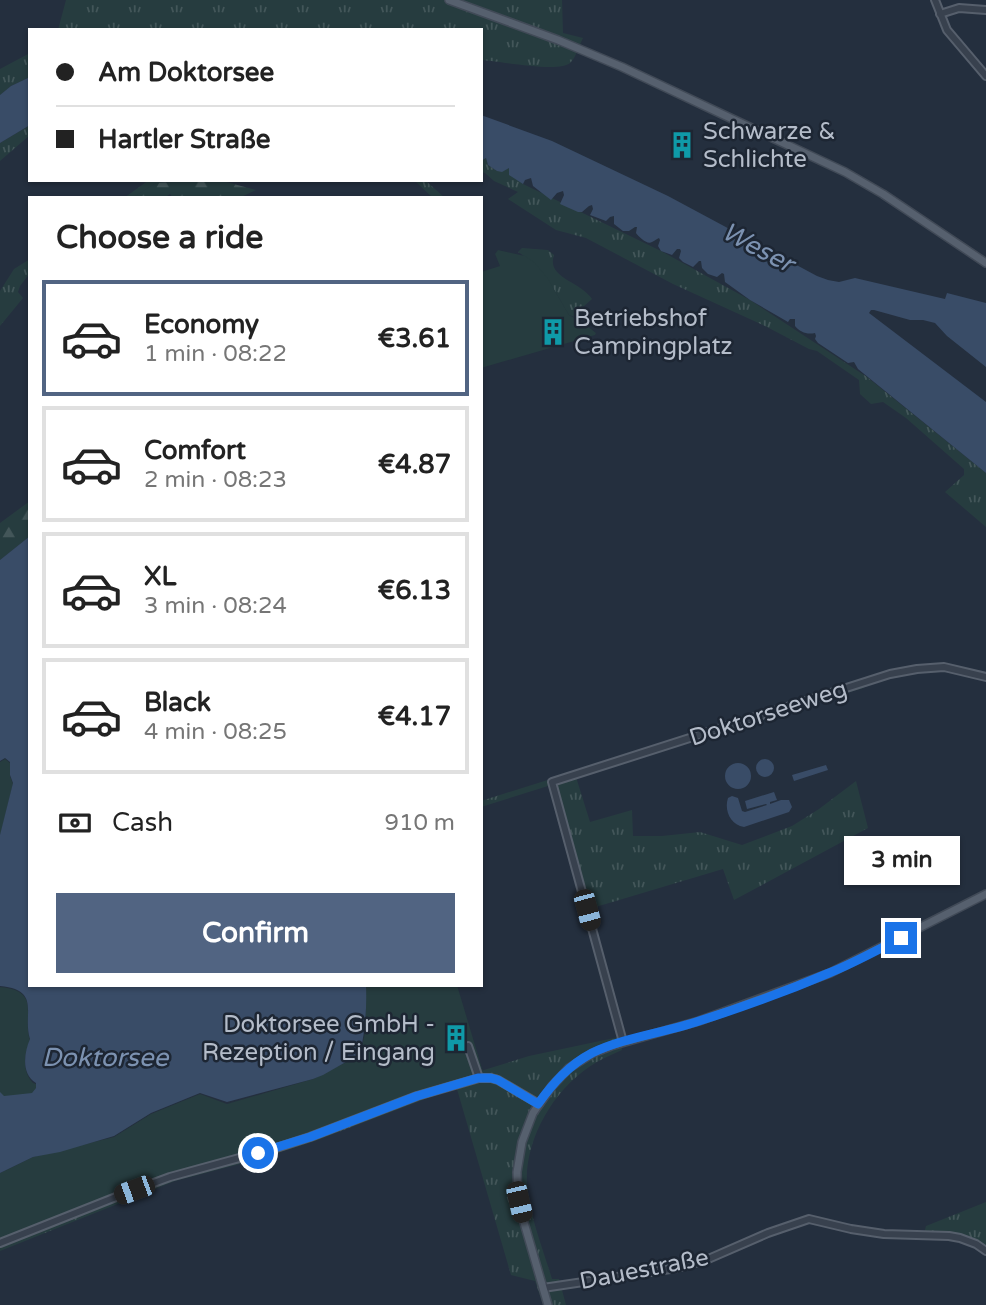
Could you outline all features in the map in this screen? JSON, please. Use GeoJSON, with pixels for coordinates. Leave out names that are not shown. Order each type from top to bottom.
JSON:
{"type":"FeatureCollection","features":[{"type":"Feature","properties":{"kind":"main road"},"geometry":{"type":"LineString","coordinates":[[449,0],[622,67],[835,167],[883,194],[986,262]]}},
{"type":"Feature","properties":{"kind":"main road"},"geometry":{"type":"LineString","coordinates":[[548,1305],[524,1224],[517,1172],[522,1142],[538,1104],[569,1068],[593,1053],[623,1042],[699,1021],[830,973],[986,894]]}},
{"type":"Feature","properties":{"kind":"street"},"geometry":{"type":"LineString","coordinates":[[935,0],[947,30],[986,76]]}},
{"type":"Feature","properties":{"kind":"street"},"geometry":{"type":"LineString","coordinates":[[940,13],[959,8],[986,9]]}},
{"type":"Feature","properties":{"kind":"street","name":"Doktorseeweg"},"geometry":{"type":"LineString","coordinates":[[623,1042],[552,782],[897,673],[944,667],[986,677]]}},
{"type":"Feature","properties":{"kind":"street"},"geometry":{"type":"LineString","coordinates":[[468,1046],[478,1078]]}},
{"type":"Feature","properties":{"kind":"street"},"geometry":{"type":"LineString","coordinates":[[0,1243],[170,1177],[276,1148],[417,1096],[478,1078],[498,1080],[538,1104]]}},
{"type":"Feature","properties":{"kind":"street","name":"Dauestraße"},"geometry":{"type":"LineString","coordinates":[[543,1289],[637,1275],[706,1260],[793,1223],[809,1219],[884,1234],[949,1236],[976,1244],[986,1251]]}},
{"type":"Feature","properties":{"kind":"green space"},"geometry":{"type":"Polygon","coordinates":[[[66,0],[562,0],[563,33],[583,38],[570,63],[564,66],[542,67],[483,60],[483,28],[59,28],[66,0]]]}},
{"type":"Feature","properties":{"kind":"green space"},"geometry":{"type":"Polygon","coordinates":[[[28,54],[28,78],[0,95],[0,69],[28,54]]]}},
{"type":"Feature","properties":{"kind":"green space"},"geometry":{"type":"Polygon","coordinates":[[[28,126],[28,137],[0,161],[0,143],[28,126]]]}},
{"type":"Feature","properties":{"kind":"green space"},"geometry":{"type":"Polygon","coordinates":[[[486,158],[488,165],[497,171],[509,168],[523,184],[661,251],[750,300],[867,377],[986,473],[986,527],[945,492],[964,475],[964,469],[906,418],[883,402],[871,404],[860,394],[859,380],[817,351],[673,284],[586,238],[556,230],[508,199],[518,192],[483,172],[483,160],[486,158]]]}},
{"type":"Feature","properties":{"kind":"green space"},"geometry":{"type":"Polygon","coordinates":[[[146,182],[172,182],[156,183],[135,196],[127,196],[146,182]]]}},
{"type":"Feature","properties":{"kind":"green space"},"geometry":{"type":"Polygon","coordinates":[[[226,182],[256,190],[243,196],[135,196],[156,183],[226,182]]]}},
{"type":"Feature","properties":{"kind":"green space"},"geometry":{"type":"Polygon","coordinates":[[[416,182],[427,182],[443,196],[431,196],[416,182]]]}},
{"type":"Feature","properties":{"kind":"green space"},"geometry":{"type":"Polygon","coordinates":[[[522,248],[548,250],[554,255],[553,263],[559,274],[592,299],[583,307],[578,318],[569,315],[541,272],[518,252],[522,248]]]}},
{"type":"Feature","properties":{"kind":"green space"},"geometry":{"type":"Polygon","coordinates":[[[498,250],[525,256],[535,263],[548,279],[569,315],[582,322],[596,333],[595,335],[483,367],[483,271],[500,266],[495,254],[498,250]]]}},
{"type":"Feature","properties":{"kind":"green space"},"geometry":{"type":"Polygon","coordinates":[[[28,260],[28,276],[18,292],[23,298],[0,326],[0,291],[14,269],[28,260]]]}},
{"type":"Feature","properties":{"kind":"green space"},"geometry":{"type":"Polygon","coordinates":[[[28,502],[28,538],[0,560],[0,523],[28,502]]]}},
{"type":"Feature","properties":{"kind":"green space"},"geometry":{"type":"Polygon","coordinates":[[[862,681],[864,688],[787,708],[781,713],[576,777],[590,822],[632,810],[633,836],[700,832],[742,845],[792,826],[856,781],[868,828],[734,900],[723,869],[589,909],[558,791],[548,786],[483,806],[483,800],[862,681]]]}},
{"type":"Feature","properties":{"kind":"green space"},"geometry":{"type":"Polygon","coordinates":[[[5,759],[10,763],[13,784],[0,837],[0,762],[5,759]]]}},
{"type":"Feature","properties":{"kind":"green space"},"geometry":{"type":"Polygon","coordinates":[[[0,987],[13,989],[26,999],[30,1040],[25,1063],[29,1078],[36,1084],[33,1094],[4,1098],[0,1093],[0,987]]]}},
{"type":"Feature","properties":{"kind":"green space"},"geometry":{"type":"Polygon","coordinates":[[[366,987],[458,987],[483,1072],[303,1138],[150,1178],[0,1241],[0,1173],[33,1157],[114,1137],[151,1114],[200,1094],[227,1104],[313,1079],[360,1055],[365,1033],[366,987]]]}},
{"type":"Feature","properties":{"kind":"green space"},"geometry":{"type":"Polygon","coordinates":[[[619,1037],[622,1050],[576,1077],[552,1104],[530,1152],[527,1186],[531,1209],[552,1279],[559,1279],[566,1305],[543,1305],[535,1281],[511,1275],[457,1089],[315,1141],[175,1181],[0,1251],[0,1240],[151,1177],[304,1136],[529,1056],[619,1037]]]}},
{"type":"Feature","properties":{"kind":"green space"},"geometry":{"type":"Polygon","coordinates":[[[986,1202],[986,1247],[978,1242],[924,1234],[926,1226],[986,1202]]]}},
{"type":"Feature","properties":{"kind":"water"},"geometry":{"type":"Polygon","coordinates":[[[28,78],[28,126],[0,143],[0,95],[28,78]]]}},
{"type":"Feature","properties":{"kind":"water","name":"Weser"},"geometry":{"type":"Polygon","coordinates":[[[483,116],[552,141],[668,196],[817,276],[839,282],[855,278],[945,299],[947,293],[986,303],[986,367],[935,323],[910,320],[874,310],[869,313],[986,402],[986,473],[858,369],[854,362],[848,363],[818,343],[815,333],[799,330],[795,326],[795,319],[788,322],[750,300],[725,282],[724,274],[717,277],[708,274],[702,268],[701,261],[693,267],[683,262],[679,258],[680,249],[672,255],[661,251],[658,246],[659,238],[650,243],[646,242],[636,233],[637,227],[623,231],[614,224],[614,216],[606,221],[590,215],[592,205],[578,212],[560,204],[563,191],[551,200],[533,186],[531,178],[523,184],[509,175],[509,168],[502,172],[497,171],[488,165],[486,158],[483,160],[483,116]]]}},
{"type":"Feature","properties":{"kind":"water","name":"Doktorsee"},"geometry":{"type":"Polygon","coordinates":[[[28,538],[28,987],[366,987],[366,1011],[360,1054],[323,1075],[227,1102],[200,1093],[151,1113],[114,1136],[33,1157],[0,1173],[0,1092],[4,1096],[32,1093],[36,1083],[28,1074],[25,1063],[30,1039],[26,998],[13,988],[0,986],[0,835],[13,783],[10,762],[5,758],[0,761],[0,560],[28,538]]]}},
{"type":"Feature","properties":{"kind":"water"},"geometry":{"type":"Polygon","coordinates":[[[761,759],[769,759],[774,768],[772,775],[761,777],[756,772],[756,764],[761,759]]]}},
{"type":"Feature","properties":{"kind":"water"},"geometry":{"type":"Polygon","coordinates":[[[738,763],[747,767],[751,776],[747,785],[738,789],[729,785],[725,776],[729,767],[738,763]]]}},
{"type":"Feature","properties":{"kind":"water"},"geometry":{"type":"Polygon","coordinates":[[[826,765],[828,770],[794,781],[792,775],[826,765]]]}},
{"type":"Feature","properties":{"kind":"water"},"geometry":{"type":"Polygon","coordinates":[[[774,792],[777,800],[770,804],[789,800],[792,807],[789,812],[744,827],[739,826],[729,816],[728,798],[738,798],[742,811],[745,812],[767,805],[747,809],[745,801],[774,792]]]}},
{"type":"Feature","properties":{"kind":"place","name":"Schwarze & Schlichte"},"geometry":{"type":"Point","coordinates":[682,145]}},
{"type":"Feature","properties":{"kind":"place","name":"Betriebshof Campingplatz"},"geometry":{"type":"Point","coordinates":[553,332]}},
{"type":"Feature","properties":{"kind":"place","name":"Doktorsee GmbH - Rezeption / Eingang"},"geometry":{"type":"Point","coordinates":[456,1038]}},
{"type":"Feature","properties":{"kind":"route"},"geometry":{"type":"LineString","coordinates":[[258,1153],[310,1137],[417,1096],[478,1078],[498,1080],[538,1104],[569,1068],[593,1053],[767,997],[846,966],[901,938]]}}]}
